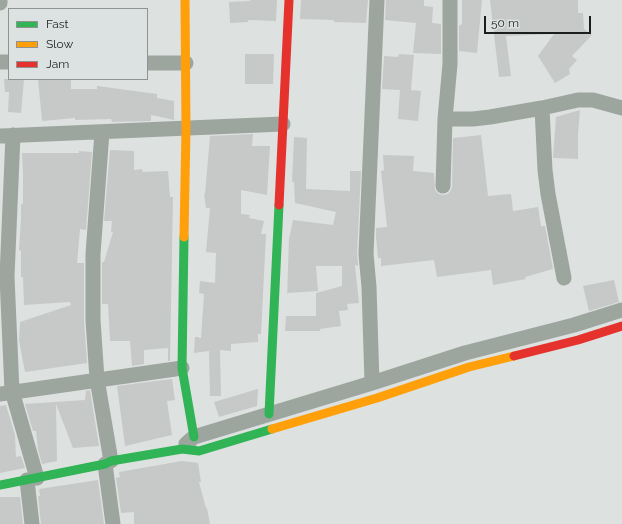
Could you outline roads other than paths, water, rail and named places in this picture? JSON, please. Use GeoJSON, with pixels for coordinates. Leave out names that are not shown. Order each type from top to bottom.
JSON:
{"type":"FeatureCollection","features":[{"type":"Feature","properties":{"kind":"street"},"geometry":{"type":"LineString","coordinates":[[186,0],[186,128],[182,368],[194,437]]}},
{"type":"Feature","properties":{"kind":"street"},"geometry":{"type":"LineString","coordinates":[[269,414],[289,0]]}},
{"type":"Feature","properties":{"kind":"street"},"geometry":{"type":"LineString","coordinates":[[372,384],[369,287],[366,254],[377,0]]}},
{"type":"Feature","properties":{"kind":"street"},"geometry":{"type":"LineString","coordinates":[[443,186],[445,120],[450,64],[450,0]]}},
{"type":"Feature","properties":{"kind":"street"},"geometry":{"type":"LineString","coordinates":[[148,63],[186,64]]}},
{"type":"Feature","properties":{"kind":"street"},"geometry":{"type":"LineString","coordinates":[[445,120],[474,119],[542,108],[578,100],[593,100],[622,108]]}},
{"type":"Feature","properties":{"kind":"street"},"geometry":{"type":"LineString","coordinates":[[542,108],[545,170],[548,194],[564,278]]}},
{"type":"Feature","properties":{"kind":"street"},"geometry":{"type":"LineString","coordinates":[[32,524],[32,479],[6,392],[7,136],[283,124]]}},
{"type":"Feature","properties":{"kind":"street"},"geometry":{"type":"LineString","coordinates":[[102,132],[93,254],[93,320],[97,379],[108,463],[113,524]]}},
{"type":"Feature","properties":{"kind":"street"},"geometry":{"type":"LineString","coordinates":[[182,449],[194,437],[372,384],[465,353],[574,325],[622,310]]}},
{"type":"Feature","properties":{"kind":"street"},"geometry":{"type":"LineString","coordinates":[[0,485],[182,449],[199,451],[377,398],[469,367],[578,340],[622,326]]}},
{"type":"Feature","properties":{"kind":"street"},"geometry":{"type":"LineString","coordinates":[[6,392],[182,368]]}}]}
